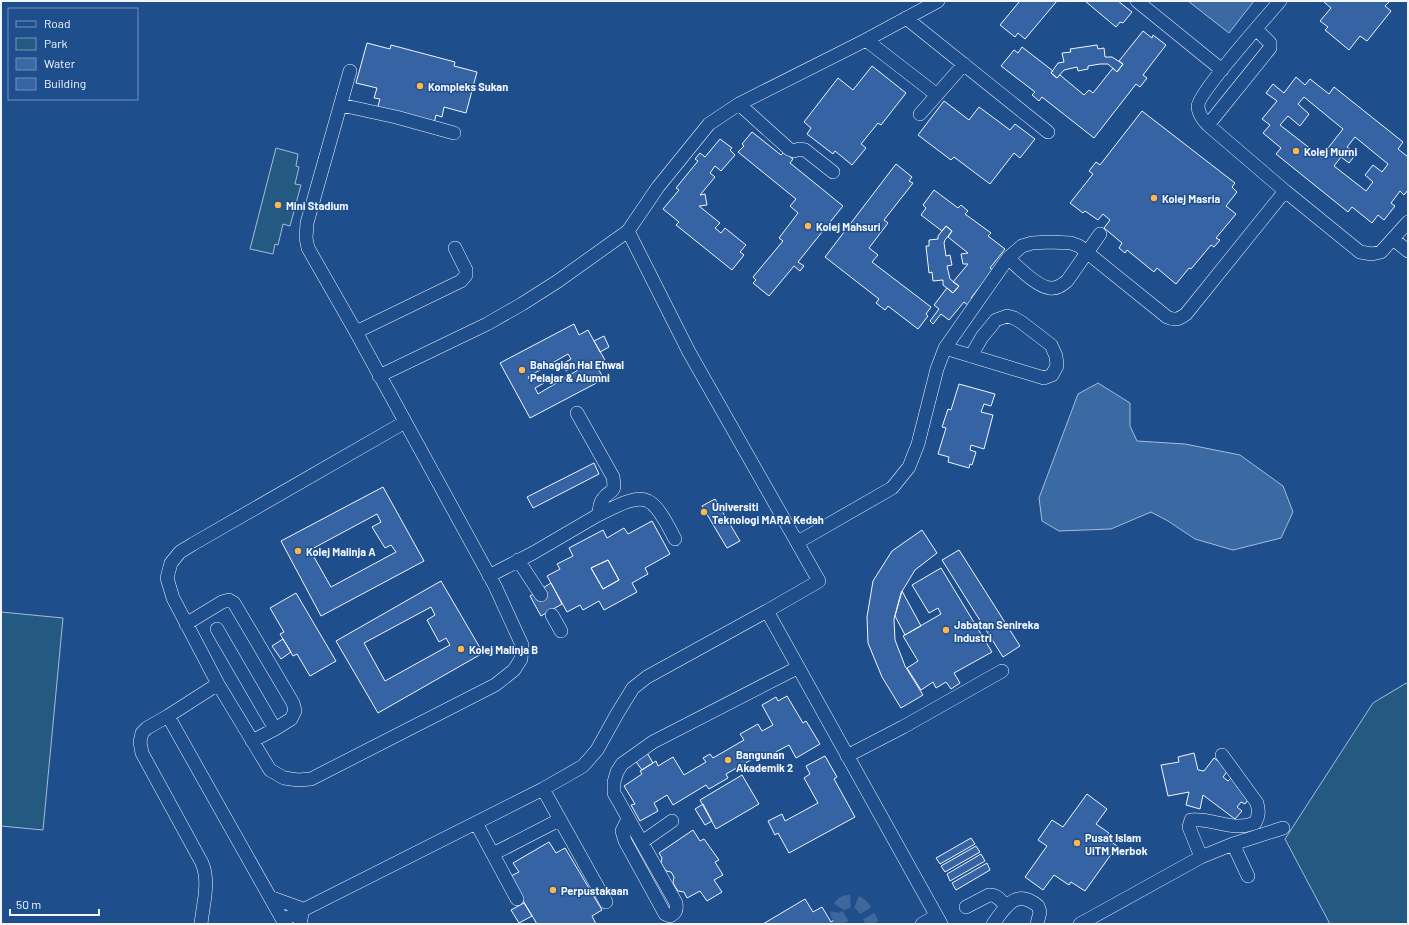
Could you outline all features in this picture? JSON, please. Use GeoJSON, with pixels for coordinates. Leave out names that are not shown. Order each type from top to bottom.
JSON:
{"type":"FeatureCollection","features":[{"type":"Feature","properties":{"kind":"street"},"geometry":{"type":"LineString","coordinates":[[379,376],[487,324],[522,304],[558,281],[628,230],[658,187],[709,124],[739,104],[866,40],[938,1]]}},
{"type":"Feature","properties":{"kind":"street"},"geometry":{"type":"LineString","coordinates":[[1137,1],[1222,70]]}},
{"type":"Feature","properties":{"kind":"street"},"geometry":{"type":"LineString","coordinates":[[1280,1],[1222,70],[1201,98],[1198,106],[1200,116],[1208,125],[1285,191],[1360,252],[1367,254],[1378,254],[1408,222]]}},
{"type":"Feature","properties":{"kind":"street"},"geometry":{"type":"LineString","coordinates":[[906,18],[1048,132]]}},
{"type":"Feature","properties":{"kind":"street"},"geometry":{"type":"LineString","coordinates":[[1208,125],[1268,51],[1271,45],[1256,29]]}},
{"type":"Feature","properties":{"kind":"street"},"geometry":{"type":"LineString","coordinates":[[866,40],[937,95]]}},
{"type":"Feature","properties":{"kind":"street"},"geometry":{"type":"LineString","coordinates":[[920,114],[964,64]]}},
{"type":"Feature","properties":{"kind":"street"},"geometry":{"type":"LineString","coordinates":[[350,71],[308,223],[306,238],[308,248],[356,332],[489,576],[522,645],[521,659],[514,670],[496,685],[311,779],[298,780],[284,778],[270,770],[218,684],[186,624],[173,598],[167,578],[171,563],[180,552],[405,422]]}},
{"type":"Feature","properties":{"kind":"street"},"geometry":{"type":"LineString","coordinates":[[739,104],[789,149],[794,151],[799,149],[805,150],[833,172]]}},
{"type":"Feature","properties":{"kind":"street"},"geometry":{"type":"LineString","coordinates":[[341,105],[396,117],[454,133]]}},
{"type":"Feature","properties":{"kind":"street"},"geometry":{"type":"LineString","coordinates":[[798,542],[892,488],[909,467],[918,444],[937,369],[945,348],[1008,258],[1022,246],[1032,243],[1071,243],[1079,246],[1167,317],[1176,320],[1180,319],[1186,314],[1285,191]]}},
{"type":"Feature","properties":{"kind":"street"},"geometry":{"type":"LineString","coordinates":[[168,716],[284,922],[303,910],[543,789],[583,766],[597,750],[633,688],[647,678],[819,581],[689,352],[628,230]]}},
{"type":"Feature","properties":{"kind":"street"},"geometry":{"type":"LineString","coordinates":[[1008,258],[1040,285],[1050,288],[1060,287],[1067,281],[1100,234]]}},
{"type":"Feature","properties":{"kind":"street"},"geometry":{"type":"LineString","coordinates":[[1393,239],[1408,251]]}},
{"type":"Feature","properties":{"kind":"street"},"geometry":{"type":"LineString","coordinates":[[356,332],[461,281],[466,275],[466,270],[455,248]]}},
{"type":"Feature","properties":{"kind":"street"},"geometry":{"type":"LineString","coordinates":[[945,348],[971,356],[1044,378],[1052,374],[1056,366],[1056,356],[1051,345],[1021,322],[1007,316],[996,320],[982,337],[971,356]]}},
{"type":"Feature","properties":{"kind":"street"},"geometry":{"type":"LineString","coordinates":[[577,413],[613,476],[614,487],[611,493],[602,499],[598,515]]}},
{"type":"Feature","properties":{"kind":"street"},"geometry":{"type":"LineString","coordinates":[[489,576],[598,515],[634,499],[648,500],[659,512],[675,538]]}},
{"type":"Feature","properties":{"kind":"street"},"geometry":{"type":"LineString","coordinates":[[518,560],[542,595]]}},
{"type":"Feature","properties":{"kind":"street"},"geometry":{"type":"LineString","coordinates":[[186,624],[222,602],[229,600],[234,603],[293,703],[295,711],[291,719],[275,730],[252,741]]}},
{"type":"Feature","properties":{"kind":"street"},"geometry":{"type":"LineString","coordinates":[[767,611],[797,668],[939,920],[922,924]]}},
{"type":"Feature","properties":{"kind":"street"},"geometry":{"type":"LineString","coordinates":[[552,615],[561,631]]}},
{"type":"Feature","properties":{"kind":"street"},"geometry":{"type":"LineString","coordinates":[[217,629],[275,730]]}},
{"type":"Feature","properties":{"kind":"street"},"geometry":{"type":"LineString","coordinates":[[628,819],[622,831],[625,841],[665,914],[670,916],[674,914],[677,909],[676,903],[614,793],[614,782],[617,772],[622,764],[654,742],[797,668]]}},
{"type":"Feature","properties":{"kind":"street"},"geometry":{"type":"LineString","coordinates":[[847,756],[903,728],[1002,671]]}},
{"type":"Feature","properties":{"kind":"street"},"geometry":{"type":"LineString","coordinates":[[201,924],[206,872],[202,862],[142,753],[140,742],[142,733],[146,728],[168,716],[218,684]]}},
{"type":"Feature","properties":{"kind":"street"},"geometry":{"type":"LineString","coordinates":[[1201,857],[1189,827],[1191,820],[1207,820],[1239,827],[1255,823],[1258,818],[1259,811],[1257,803],[1222,755]]}},
{"type":"Feature","properties":{"kind":"street"},"geometry":{"type":"LineString","coordinates":[[543,789],[606,902]]}},
{"type":"Feature","properties":{"kind":"street"},"geometry":{"type":"LineString","coordinates":[[493,854],[559,820]]}},
{"type":"Feature","properties":{"kind":"street"},"geometry":{"type":"LineString","coordinates":[[642,842],[672,821]]}},
{"type":"Feature","properties":{"kind":"street"},"geometry":{"type":"LineString","coordinates":[[476,823],[517,899]]}},
{"type":"Feature","properties":{"kind":"street"},"geometry":{"type":"LineString","coordinates":[[1080,924],[1201,857],[1233,844],[1283,828]]}},
{"type":"Feature","properties":{"kind":"street"},"geometry":{"type":"LineString","coordinates":[[1233,844],[1248,876]]}},
{"type":"Feature","properties":{"kind":"street"},"geometry":{"type":"LineString","coordinates":[[966,907],[993,894],[1006,906]]}},
{"type":"Feature","properties":{"kind":"street"},"geometry":{"type":"LineString","coordinates":[[270,897],[303,910]]}},
{"type":"Feature","properties":{"kind":"street"},"geometry":{"type":"LineString","coordinates":[[993,924],[1006,906],[1019,898],[1026,898],[1038,906],[1040,912],[1037,924]]}},
{"type":"Feature","properties":{"kind":"street"},"geometry":{"type":"LineString","coordinates":[[300,924],[303,910]]}},
{"type":"Feature","properties":{"kind":"green space","name":"Mini Stadium"},"geometry":{"type":"Polygon","coordinates":[[[276,148],[298,154],[296,166],[299,167],[295,184],[301,185],[290,226],[283,224],[278,245],[275,244],[273,254],[250,249],[276,148]]]}},
{"type":"Feature","properties":{"kind":"green space"},"geometry":{"type":"Polygon","coordinates":[[[1,612],[63,618],[43,830],[1,826],[1,612]]]}},
{"type":"Feature","properties":{"kind":"green space"},"geometry":{"type":"Polygon","coordinates":[[[1408,682],[1408,924],[1330,924],[1285,839],[1373,703],[1408,682]]]}},
{"type":"Feature","properties":{"kind":"water"},"geometry":{"type":"Polygon","coordinates":[[[1188,1],[1254,1],[1229,33],[1188,1]]]}},
{"type":"Feature","properties":{"kind":"water"},"geometry":{"type":"Polygon","coordinates":[[[1098,383],[1130,403],[1130,426],[1137,441],[1185,444],[1240,455],[1283,486],[1293,512],[1281,538],[1233,550],[1195,539],[1168,521],[1151,512],[1111,529],[1059,531],[1042,521],[1039,498],[1078,394],[1098,383]]]}},
{"type":"Feature","properties":{"kind":"building"},"geometry":{"type":"Polygon","coordinates":[[[1018,1],[1057,1],[1025,39],[1018,33],[1015,37],[1000,25],[1019,2],[1018,1]]]}},
{"type":"Feature","properties":{"kind":"building"},"geometry":{"type":"Polygon","coordinates":[[[1085,1],[1118,1],[1132,12],[1123,23],[1120,22],[1116,27],[1085,1]]]}},
{"type":"Feature","properties":{"kind":"building"},"geometry":{"type":"Polygon","coordinates":[[[1323,1],[1390,1],[1385,6],[1391,11],[1367,41],[1360,36],[1349,50],[1325,30],[1328,27],[1320,21],[1331,8],[1323,1]]]}},
{"type":"Feature","properties":{"kind":"building"},"geometry":{"type":"Polygon","coordinates":[[[1143,31],[1152,38],[1153,35],[1166,45],[1143,75],[1147,78],[1140,87],[1136,84],[1094,138],[1042,97],[1039,101],[1032,95],[1035,92],[1001,66],[1014,50],[1018,53],[1022,47],[1053,71],[1051,73],[1057,78],[1060,75],[1084,95],[1089,90],[1093,93],[1113,68],[1117,72],[1123,64],[1119,61],[1143,31]]]}},
{"type":"Feature","properties":{"kind":"building","name":"Kompleks Sukan"},"geometry":{"type":"Polygon","coordinates":[[[367,43],[390,49],[391,45],[455,62],[454,66],[477,72],[466,113],[444,107],[442,117],[436,115],[434,124],[377,109],[380,99],[374,98],[377,88],[356,83],[367,43]]]}},
{"type":"Feature","properties":{"kind":"building"},"geometry":{"type":"Polygon","coordinates":[[[1097,45],[1098,49],[1104,48],[1105,57],[1112,57],[1123,64],[1117,72],[1108,64],[1100,64],[1088,66],[1088,69],[1078,71],[1077,67],[1064,70],[1057,78],[1051,73],[1058,63],[1064,62],[1062,53],[1071,52],[1070,49],[1097,45]]]}},
{"type":"Feature","properties":{"kind":"building"},"geometry":{"type":"Polygon","coordinates":[[[872,66],[906,93],[881,125],[878,123],[861,144],[866,148],[852,165],[835,151],[833,154],[807,134],[811,128],[804,122],[838,78],[853,90],[872,66]]]}},
{"type":"Feature","properties":{"kind":"building","name":"Kolej Murni"},"geometry":{"type":"Polygon","coordinates":[[[1296,77],[1305,85],[1310,79],[1329,94],[1334,87],[1403,142],[1398,149],[1408,157],[1408,190],[1404,195],[1400,191],[1391,203],[1395,206],[1384,220],[1378,215],[1372,223],[1352,207],[1348,212],[1276,154],[1281,148],[1263,133],[1270,125],[1262,119],[1277,101],[1266,93],[1273,84],[1284,93],[1296,77]],[[1304,97],[1298,104],[1309,114],[1300,126],[1288,116],[1280,125],[1321,157],[1343,129],[1304,97]],[[1355,137],[1347,147],[1356,154],[1349,163],[1341,157],[1334,166],[1366,191],[1373,182],[1365,175],[1373,165],[1382,172],[1388,164],[1355,137]]]}},
{"type":"Feature","properties":{"kind":"building"},"geometry":{"type":"Polygon","coordinates":[[[944,101],[969,120],[979,107],[1010,130],[1015,124],[1035,139],[1020,158],[1014,153],[990,184],[954,157],[951,160],[918,135],[944,101]]]}},
{"type":"Feature","properties":{"kind":"building","name":"Kolej Masria"},"geometry":{"type":"Polygon","coordinates":[[[1142,111],[1235,183],[1232,187],[1237,192],[1226,206],[1236,214],[1216,238],[1220,240],[1214,247],[1211,245],[1176,284],[1157,268],[1154,272],[1127,250],[1125,253],[1119,248],[1122,243],[1104,228],[1110,220],[1103,214],[1098,220],[1085,211],[1083,213],[1070,203],[1093,174],[1089,171],[1096,162],[1100,165],[1142,111]]]}},
{"type":"Feature","properties":{"kind":"building","name":"Kolej Mahsuri"},"geometry":{"type":"Polygon","coordinates":[[[752,132],[781,155],[784,152],[793,159],[790,163],[843,206],[798,262],[804,266],[800,271],[794,266],[769,296],[753,283],[756,280],[753,277],[783,241],[779,238],[798,213],[790,206],[796,199],[738,152],[744,146],[742,144],[752,132]]]}},
{"type":"Feature","properties":{"kind":"building"},"geometry":{"type":"Polygon","coordinates":[[[720,139],[732,148],[730,150],[735,155],[721,171],[715,166],[710,173],[715,177],[700,195],[705,194],[707,205],[699,206],[720,223],[715,228],[721,233],[725,228],[746,245],[740,252],[744,255],[732,270],[676,225],[679,222],[663,209],[679,190],[676,188],[698,161],[695,159],[700,153],[705,157],[720,139]]]}},
{"type":"Feature","properties":{"kind":"building","name":"Kolej Mahsuri"},"geometry":{"type":"Polygon","coordinates":[[[896,164],[912,177],[909,181],[913,183],[884,220],[888,223],[869,248],[878,255],[872,262],[931,307],[926,314],[928,316],[918,329],[888,306],[885,310],[876,303],[879,299],[825,257],[896,164]]]}},
{"type":"Feature","properties":{"kind":"building"},"geometry":{"type":"Polygon","coordinates":[[[934,190],[958,208],[961,205],[968,211],[965,214],[991,233],[988,236],[1005,249],[990,268],[993,270],[971,298],[974,300],[969,306],[964,302],[949,320],[941,314],[933,324],[930,321],[939,309],[934,305],[947,288],[953,293],[959,286],[953,282],[968,264],[963,264],[961,254],[968,253],[948,237],[952,231],[946,226],[942,231],[921,215],[926,208],[923,205],[934,190]]]}},
{"type":"Feature","properties":{"kind":"building"},"geometry":{"type":"Polygon","coordinates":[[[946,226],[952,231],[944,243],[946,256],[950,255],[952,265],[947,266],[950,279],[959,286],[953,293],[943,285],[943,280],[933,281],[932,272],[929,273],[926,246],[929,246],[929,240],[938,239],[938,236],[946,226]]]}},
{"type":"Feature","properties":{"kind":"building","name":"Bahagian Hal Ehwal Pelajar & Alumni"},"geometry":{"type":"Polygon","coordinates":[[[574,324],[579,335],[588,330],[605,360],[596,365],[604,379],[530,418],[500,363],[574,324]],[[568,354],[528,377],[531,382],[540,377],[544,383],[535,388],[538,394],[578,370],[576,366],[566,371],[562,364],[571,359],[568,354]]]}},
{"type":"Feature","properties":{"kind":"building"},"geometry":{"type":"Polygon","coordinates":[[[604,336],[609,347],[600,352],[594,341],[604,336]]]}},
{"type":"Feature","properties":{"kind":"building"},"geometry":{"type":"Polygon","coordinates":[[[959,384],[995,394],[991,406],[984,404],[981,412],[993,415],[984,449],[971,445],[970,450],[976,452],[972,465],[970,464],[969,468],[948,462],[949,457],[938,454],[946,428],[942,427],[948,409],[951,410],[959,384]]]}},
{"type":"Feature","properties":{"kind":"building"},"geometry":{"type":"Polygon","coordinates":[[[594,463],[599,474],[533,508],[527,497],[594,463]]]}},
{"type":"Feature","properties":{"kind":"building","name":"Kolej Malinja A"},"geometry":{"type":"Polygon","coordinates":[[[383,487],[424,561],[321,616],[281,541],[383,487]],[[377,514],[310,550],[331,587],[396,552],[391,545],[385,548],[372,527],[381,522],[377,514]]]}},
{"type":"Feature","properties":{"kind":"building"},"geometry":{"type":"Polygon","coordinates":[[[715,499],[740,541],[727,548],[702,506],[715,499]]]}},
{"type":"Feature","properties":{"kind":"building"},"geometry":{"type":"Polygon","coordinates":[[[652,521],[670,554],[645,568],[648,574],[632,583],[637,592],[604,610],[599,601],[583,610],[580,605],[567,612],[547,576],[560,569],[557,564],[573,556],[569,548],[603,530],[607,538],[624,528],[628,534],[652,521]],[[608,560],[591,568],[603,589],[619,580],[608,560]]]}},
{"type":"Feature","properties":{"kind":"building"},"geometry":{"type":"Polygon","coordinates":[[[922,530],[937,553],[915,570],[901,593],[894,619],[895,640],[905,666],[923,695],[901,708],[882,677],[868,643],[867,617],[873,581],[892,551],[922,530]]]}},
{"type":"Feature","properties":{"kind":"building","name":"Jabatan Senireka Industri"},"geometry":{"type":"Polygon","coordinates":[[[959,550],[1020,646],[1003,657],[942,560],[959,550]]]}},
{"type":"Feature","properties":{"kind":"building"},"geometry":{"type":"Polygon","coordinates":[[[608,560],[619,580],[603,589],[591,568],[608,560]]]}},
{"type":"Feature","properties":{"kind":"building","name":"Jabatan Senireka Industri"},"geometry":{"type":"Polygon","coordinates":[[[941,568],[992,652],[954,673],[960,683],[951,689],[946,682],[936,688],[933,682],[921,690],[907,668],[918,661],[903,636],[941,614],[938,608],[929,613],[912,585],[941,568]]]}},
{"type":"Feature","properties":{"kind":"building","name":"Kolej Malinja B"},"geometry":{"type":"Polygon","coordinates":[[[441,581],[483,653],[378,713],[336,641],[441,581]],[[431,607],[364,643],[385,681],[450,645],[446,638],[439,642],[427,620],[435,615],[431,607]]]}},
{"type":"Feature","properties":{"kind":"building"},"geometry":{"type":"Polygon","coordinates":[[[551,583],[562,604],[541,616],[530,596],[551,583]]]}},
{"type":"Feature","properties":{"kind":"building"},"geometry":{"type":"Polygon","coordinates":[[[902,591],[921,626],[905,635],[895,616],[902,591]]]}},
{"type":"Feature","properties":{"kind":"building"},"geometry":{"type":"Polygon","coordinates":[[[296,593],[336,661],[310,676],[297,654],[293,656],[280,634],[284,632],[270,608],[296,593]]]}},
{"type":"Feature","properties":{"kind":"building"},"geometry":{"type":"Polygon","coordinates":[[[283,639],[291,652],[281,659],[272,646],[283,639]]]}},
{"type":"Feature","properties":{"kind":"building","name":"Bangunan Akademik 2"},"geometry":{"type":"Polygon","coordinates":[[[787,696],[803,723],[806,721],[820,744],[796,758],[789,745],[768,756],[765,752],[726,774],[728,778],[709,789],[706,785],[673,805],[667,795],[654,803],[658,811],[640,821],[631,805],[635,804],[624,786],[642,774],[640,771],[656,761],[658,766],[673,757],[684,775],[706,762],[703,758],[710,754],[713,758],[744,740],[740,734],[758,724],[762,731],[773,725],[762,705],[776,697],[778,701],[787,696]]]}},
{"type":"Feature","properties":{"kind":"building"},"geometry":{"type":"Polygon","coordinates":[[[646,751],[653,763],[642,770],[634,759],[646,751]]]}},
{"type":"Feature","properties":{"kind":"building"},"geometry":{"type":"Polygon","coordinates":[[[1194,753],[1198,770],[1204,771],[1214,758],[1229,769],[1223,777],[1228,781],[1231,778],[1239,784],[1237,787],[1250,797],[1245,804],[1241,802],[1237,807],[1242,811],[1235,819],[1203,795],[1200,809],[1186,805],[1189,792],[1168,796],[1161,765],[1179,762],[1178,757],[1194,753]]]}},
{"type":"Feature","properties":{"kind":"building","name":"Bangunan Akademik 2"},"geometry":{"type":"Polygon","coordinates":[[[825,756],[837,777],[834,779],[855,817],[789,853],[778,833],[775,835],[768,821],[782,814],[785,821],[818,803],[804,778],[810,774],[806,766],[825,756]]]}},
{"type":"Feature","properties":{"kind":"building"},"geometry":{"type":"Polygon","coordinates":[[[742,775],[759,804],[716,829],[700,800],[742,775]]]}},
{"type":"Feature","properties":{"kind":"building","name":"Pusat Islam UiTM Merbok"},"geometry":{"type":"Polygon","coordinates":[[[1087,794],[1107,809],[1096,824],[1109,833],[1106,838],[1117,846],[1085,891],[1071,882],[1069,885],[1054,875],[1043,890],[1025,877],[1047,846],[1038,840],[1052,820],[1063,827],[1087,794]]]}},
{"type":"Feature","properties":{"kind":"building"},"geometry":{"type":"Polygon","coordinates":[[[703,804],[712,821],[705,825],[695,809],[703,804]]]}},
{"type":"Feature","properties":{"kind":"building"},"geometry":{"type":"Polygon","coordinates":[[[693,830],[700,841],[704,839],[719,860],[715,862],[723,875],[714,880],[722,892],[707,901],[700,891],[687,898],[684,892],[678,891],[673,883],[674,877],[671,872],[666,871],[661,863],[662,858],[659,853],[693,830]]]}},
{"type":"Feature","properties":{"kind":"building"},"geometry":{"type":"Polygon","coordinates":[[[971,838],[975,844],[940,864],[936,858],[971,838]]]}},
{"type":"Feature","properties":{"kind":"building","name":"Perpustakaan"},"geometry":{"type":"Polygon","coordinates":[[[549,842],[556,853],[565,848],[602,910],[592,916],[596,924],[537,924],[509,877],[519,872],[513,863],[549,842]]]}},
{"type":"Feature","properties":{"kind":"building"},"geometry":{"type":"Polygon","coordinates":[[[976,846],[980,852],[945,872],[941,866],[976,846]]]}},
{"type":"Feature","properties":{"kind":"building"},"geometry":{"type":"Polygon","coordinates":[[[981,854],[985,861],[950,881],[947,874],[981,854]]]}},
{"type":"Feature","properties":{"kind":"building"},"geometry":{"type":"Polygon","coordinates":[[[987,863],[990,870],[956,890],[952,883],[987,863]]]}},
{"type":"Feature","properties":{"kind":"building"},"geometry":{"type":"Polygon","coordinates":[[[805,899],[813,912],[822,907],[831,922],[834,920],[837,924],[763,924],[805,899]]]}},
{"type":"Feature","properties":{"kind":"building"},"geometry":{"type":"Polygon","coordinates":[[[524,903],[532,916],[519,923],[511,910],[524,903]]]}},
{"type":"Feature","properties":{"kind":"tunnel"},"geometry":{"type":"LineString","coordinates":[[541,595],[552,615]]}},
{"type":"Feature","properties":{"kind":"tunnel"},"geometry":{"type":"LineString","coordinates":[[843,924],[837,914],[838,910],[842,904],[851,901],[856,902],[863,907],[873,924]]}},
{"type":"Feature","properties":{"kind":"place","name":"Kompleks Sukan"},"geometry":{"type":"Point","coordinates":[420,86]}},
{"type":"Feature","properties":{"kind":"place","name":"Kolej Murni"},"geometry":{"type":"Point","coordinates":[1296,151]}},
{"type":"Feature","properties":{"kind":"place","name":"Kolej Masria"},"geometry":{"type":"Point","coordinates":[1154,198]}},
{"type":"Feature","properties":{"kind":"place","name":"Mini Stadium"},"geometry":{"type":"Point","coordinates":[278,205]}},
{"type":"Feature","properties":{"kind":"place","name":"Kolej Mahsuri"},"geometry":{"type":"Point","coordinates":[808,226]}},
{"type":"Feature","properties":{"kind":"place","name":"Bahagian Hal Ehwal Pelajar & Alumni"},"geometry":{"type":"Point","coordinates":[522,370]}},
{"type":"Feature","properties":{"kind":"place","name":"Universiti Teknologi MARA Kedah"},"geometry":{"type":"Point","coordinates":[704,512]}},
{"type":"Feature","properties":{"kind":"place","name":"Kolej Malinja A"},"geometry":{"type":"Point","coordinates":[298,551]}},
{"type":"Feature","properties":{"kind":"place","name":"Jabatan Senireka Industri"},"geometry":{"type":"Point","coordinates":[946,630]}},
{"type":"Feature","properties":{"kind":"place","name":"Kolej Malinja B"},"geometry":{"type":"Point","coordinates":[461,649]}},
{"type":"Feature","properties":{"kind":"place","name":"Bangunan Akademik 2"},"geometry":{"type":"Point","coordinates":[728,760]}},
{"type":"Feature","properties":{"kind":"place","name":"Pusat Islam UiTM Merbok"},"geometry":{"type":"Point","coordinates":[1077,843]}},
{"type":"Feature","properties":{"kind":"place","name":"Perpustakaan"},"geometry":{"type":"Point","coordinates":[553,890]}}]}
